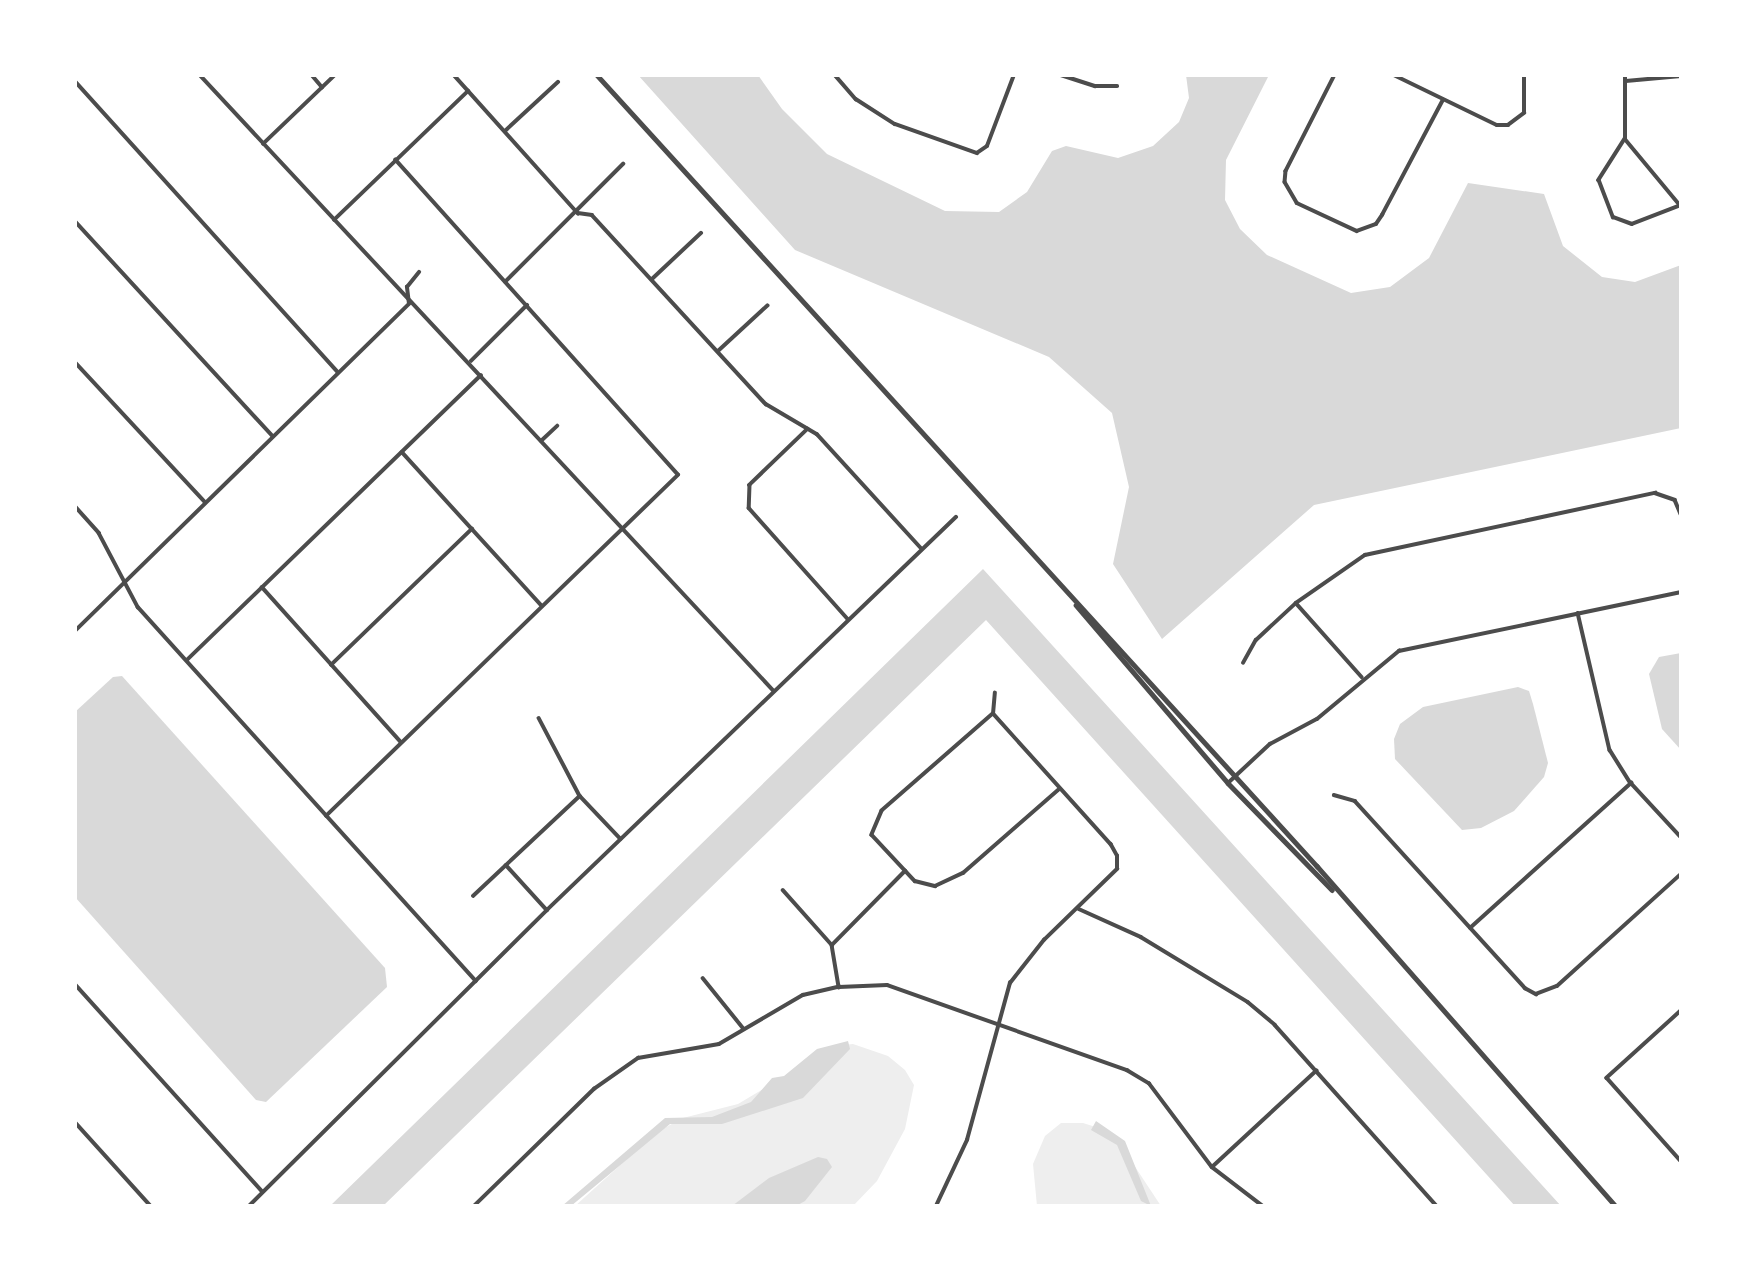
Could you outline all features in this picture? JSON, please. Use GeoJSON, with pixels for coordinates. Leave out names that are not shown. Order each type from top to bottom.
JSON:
{"type":"FeatureCollection","features":[{"type":"Feature","properties":{"kind":"street"},"geometry":{"type":"LineString","coordinates":[[200,75],[409,304],[432,320],[471,361],[621,531],[668,572],[774,690]]}},
{"type":"Feature","properties":{"kind":"street"},"geometry":{"type":"LineString","coordinates":[[312,75],[323,87]]}},
{"type":"Feature","properties":{"kind":"street"},"geometry":{"type":"LineString","coordinates":[[262,144],[335,75]]}},
{"type":"Feature","properties":{"kind":"street"},"geometry":{"type":"LineString","coordinates":[[454,75],[578,213],[592,215],[766,404],[808,429],[921,548]]}},
{"type":"Feature","properties":{"kind":"street"},"geometry":{"type":"LineString","coordinates":[[597,75],[1236,776],[1616,1206]]}},
{"type":"Feature","properties":{"kind":"street"},"geometry":{"type":"LineString","coordinates":[[835,75],[856,99],[895,124],[977,153],[987,146],[1014,75]]}},
{"type":"Feature","properties":{"kind":"street"},"geometry":{"type":"LineString","coordinates":[[1061,75],[1095,86],[1117,86]]}},
{"type":"Feature","properties":{"kind":"street"},"geometry":{"type":"LineString","coordinates":[[1335,75],[1286,171],[1285,182],[1297,203],[1357,231],[1367,229],[1382,215],[1443,100]]}},
{"type":"Feature","properties":{"kind":"street"},"geometry":{"type":"LineString","coordinates":[[1394,75],[1497,125],[1517,120],[1527,101],[1524,75]]}},
{"type":"Feature","properties":{"kind":"street"},"geometry":{"type":"LineString","coordinates":[[1625,75],[1625,139],[1599,180],[1614,217],[1632,224],[1681,205],[1625,139]]}},
{"type":"Feature","properties":{"kind":"street"},"geometry":{"type":"LineString","coordinates":[[1626,81],[1681,76]]}},
{"type":"Feature","properties":{"kind":"street"},"geometry":{"type":"LineString","coordinates":[[75,80],[338,372]]}},
{"type":"Feature","properties":{"kind":"street"},"geometry":{"type":"LineString","coordinates":[[505,131],[558,82]]}},
{"type":"Feature","properties":{"kind":"street"},"geometry":{"type":"LineString","coordinates":[[334,220],[468,91]]}},
{"type":"Feature","properties":{"kind":"street"},"geometry":{"type":"LineString","coordinates":[[326,816],[678,475],[396,160]]}},
{"type":"Feature","properties":{"kind":"street"},"geometry":{"type":"LineString","coordinates":[[505,282],[578,213],[583,202],[622,164]]}},
{"type":"Feature","properties":{"kind":"street"},"geometry":{"type":"LineString","coordinates":[[75,221],[273,436]]}},
{"type":"Feature","properties":{"kind":"street"},"geometry":{"type":"LineString","coordinates":[[652,279],[701,233]]}},
{"type":"Feature","properties":{"kind":"street"},"geometry":{"type":"LineString","coordinates":[[409,304],[407,287],[419,272]]}},
{"type":"Feature","properties":{"kind":"street"},"geometry":{"type":"LineString","coordinates":[[75,631],[409,304]]}},
{"type":"Feature","properties":{"kind":"street"},"geometry":{"type":"LineString","coordinates":[[471,361],[527,305]]}},
{"type":"Feature","properties":{"kind":"street"},"geometry":{"type":"LineString","coordinates":[[718,351],[767,306]]}},
{"type":"Feature","properties":{"kind":"street"},"geometry":{"type":"LineString","coordinates":[[75,362],[205,502]]}},
{"type":"Feature","properties":{"kind":"street"},"geometry":{"type":"LineString","coordinates":[[187,660],[481,375]]}},
{"type":"Feature","properties":{"kind":"street"},"geometry":{"type":"LineString","coordinates":[[541,441],[557,426]]}},
{"type":"Feature","properties":{"kind":"street"},"geometry":{"type":"LineString","coordinates":[[808,429],[750,485],[746,496],[749,508],[848,619]]}},
{"type":"Feature","properties":{"kind":"street"},"geometry":{"type":"LineString","coordinates":[[402,452],[543,606]]}},
{"type":"Feature","properties":{"kind":"street"},"geometry":{"type":"LineString","coordinates":[[1243,663],[1256,640],[1296,603],[1365,555],[1655,493],[1669,495],[1681,514]]}},
{"type":"Feature","properties":{"kind":"street"},"geometry":{"type":"LineString","coordinates":[[75,506],[99,533],[138,607],[476,981]]}},
{"type":"Feature","properties":{"kind":"street"},"geometry":{"type":"LineString","coordinates":[[248,1206],[547,910],[956,517]]}},
{"type":"Feature","properties":{"kind":"street"},"geometry":{"type":"LineString","coordinates":[[331,664],[472,529]]}},
{"type":"Feature","properties":{"kind":"street"},"geometry":{"type":"LineString","coordinates":[[1052,576],[1228,783],[1343,900]]}},
{"type":"Feature","properties":{"kind":"street"},"geometry":{"type":"LineString","coordinates":[[262,587],[401,743]]}},
{"type":"Feature","properties":{"kind":"street"},"geometry":{"type":"LineString","coordinates":[[1228,783],[1270,744],[1317,719],[1362,677],[1399,651],[1681,592]]}},
{"type":"Feature","properties":{"kind":"street"},"geometry":{"type":"LineString","coordinates":[[1296,603],[1362,677]]}},
{"type":"Feature","properties":{"kind":"street"},"geometry":{"type":"LineString","coordinates":[[1578,613],[1603,734],[1631,783],[1681,837]]}},
{"type":"Feature","properties":{"kind":"street"},"geometry":{"type":"LineString","coordinates":[[995,693],[993,714],[882,811],[871,828],[872,835],[905,871],[928,887],[951,881],[1058,790]]}},
{"type":"Feature","properties":{"kind":"street"},"geometry":{"type":"LineString","coordinates":[[936,1206],[967,1140],[999,1025],[999,1012],[1010,983],[1044,940],[1079,909],[1116,869],[1117,856],[1111,845],[1058,790],[993,714]]}},
{"type":"Feature","properties":{"kind":"street"},"geometry":{"type":"LineString","coordinates":[[538,718],[580,796],[621,839]]}},
{"type":"Feature","properties":{"kind":"street"},"geometry":{"type":"LineString","coordinates":[[1470,928],[1631,783]]}},
{"type":"Feature","properties":{"kind":"street"},"geometry":{"type":"LineString","coordinates":[[1334,795],[1355,801],[1525,988],[1540,995],[1558,986],[1681,874]]}},
{"type":"Feature","properties":{"kind":"street"},"geometry":{"type":"LineString","coordinates":[[473,895],[580,796]]}},
{"type":"Feature","properties":{"kind":"street"},"geometry":{"type":"LineString","coordinates":[[506,865],[547,910]]}},
{"type":"Feature","properties":{"kind":"street"},"geometry":{"type":"LineString","coordinates":[[832,945],[905,871]]}},
{"type":"Feature","properties":{"kind":"street"},"geometry":{"type":"LineString","coordinates":[[783,890],[832,945],[839,987]]}},
{"type":"Feature","properties":{"kind":"street"},"geometry":{"type":"LineString","coordinates":[[1079,909],[1141,937],[1227,988],[1275,1025],[1437,1206]]}},
{"type":"Feature","properties":{"kind":"street"},"geometry":{"type":"LineString","coordinates":[[703,978],[744,1029]]}},
{"type":"Feature","properties":{"kind":"street"},"geometry":{"type":"LineString","coordinates":[[75,984],[262,1192]]}},
{"type":"Feature","properties":{"kind":"street"},"geometry":{"type":"LineString","coordinates":[[474,1206],[594,1089],[638,1058],[719,1044],[803,995],[839,987],[887,985],[1127,1070],[1149,1083],[1212,1167],[1263,1206]]}},
{"type":"Feature","properties":{"kind":"street"},"geometry":{"type":"LineString","coordinates":[[1681,1012],[1607,1078],[1681,1161]]}},
{"type":"Feature","properties":{"kind":"street"},"geometry":{"type":"LineString","coordinates":[[1212,1167],[1316,1071]]}},
{"type":"Feature","properties":{"kind":"street"},"geometry":{"type":"LineString","coordinates":[[75,1122],[151,1206]]}},
{"type":"Feature","properties":{"kind":"shaded area"},"geometry":{"type":"Polygon","coordinates":[[[638,75],[758,75],[782,109],[827,154],[945,211],[999,212],[1027,192],[1052,151],[1066,146],[1118,158],[1153,146],[1179,122],[1189,98],[1186,75],[1269,75],[1226,160],[1225,200],[1240,229],[1267,255],[1351,293],[1390,287],[1429,258],[1468,183],[1544,194],[1563,246],[1602,277],[1635,282],[1681,265],[1681,428],[1314,505],[1162,639],[1113,564],[1129,487],[1112,413],[1049,357],[795,250],[638,75]]]}},
{"type":"Feature","properties":{"kind":"shaded area"},"geometry":{"type":"Polygon","coordinates":[[[983,569],[1561,1206],[1515,1206],[986,620],[383,1206],[330,1206],[983,569]]]}},
{"type":"Feature","properties":{"kind":"shaded area"},"geometry":{"type":"Polygon","coordinates":[[[1681,653],[1681,750],[1662,729],[1649,674],[1659,657],[1681,653]]]}},
{"type":"Feature","properties":{"kind":"shaded area"},"geometry":{"type":"Polygon","coordinates":[[[122,676],[385,968],[387,987],[266,1102],[256,1100],[75,897],[75,712],[113,677],[122,676]]]}},
{"type":"Feature","properties":{"kind":"shaded area"},"geometry":{"type":"Polygon","coordinates":[[[1518,687],[1529,691],[1533,704],[1548,763],[1544,777],[1514,811],[1481,828],[1462,830],[1395,759],[1394,739],[1400,724],[1423,707],[1518,687]]]}},
{"type":"Feature","properties":{"kind":"shaded area"},"geometry":{"type":"Polygon","coordinates":[[[848,1041],[850,1049],[803,1098],[722,1124],[670,1124],[571,1206],[562,1206],[665,1118],[712,1117],[751,1102],[772,1078],[784,1076],[817,1049],[848,1041]]]}},
{"type":"Feature","properties":{"kind":"shaded area"},"geometry":{"type":"Polygon","coordinates":[[[853,1044],[888,1056],[905,1070],[914,1085],[905,1129],[877,1181],[853,1206],[575,1206],[657,1132],[683,1118],[738,1104],[835,1046],[853,1044]]]}},
{"type":"Feature","properties":{"kind":"shaded area"},"geometry":{"type":"Polygon","coordinates":[[[1096,1121],[1125,1141],[1151,1206],[1141,1201],[1117,1145],[1091,1130],[1096,1121]]]}},
{"type":"Feature","properties":{"kind":"shaded area"},"geometry":{"type":"Polygon","coordinates":[[[1061,1123],[1083,1123],[1105,1130],[1122,1147],[1161,1206],[1037,1206],[1033,1164],[1045,1136],[1061,1123]]]}},
{"type":"Feature","properties":{"kind":"shaded area"},"geometry":{"type":"Polygon","coordinates":[[[818,1157],[827,1159],[832,1167],[805,1201],[796,1206],[732,1206],[769,1178],[818,1157]]]}}]}
